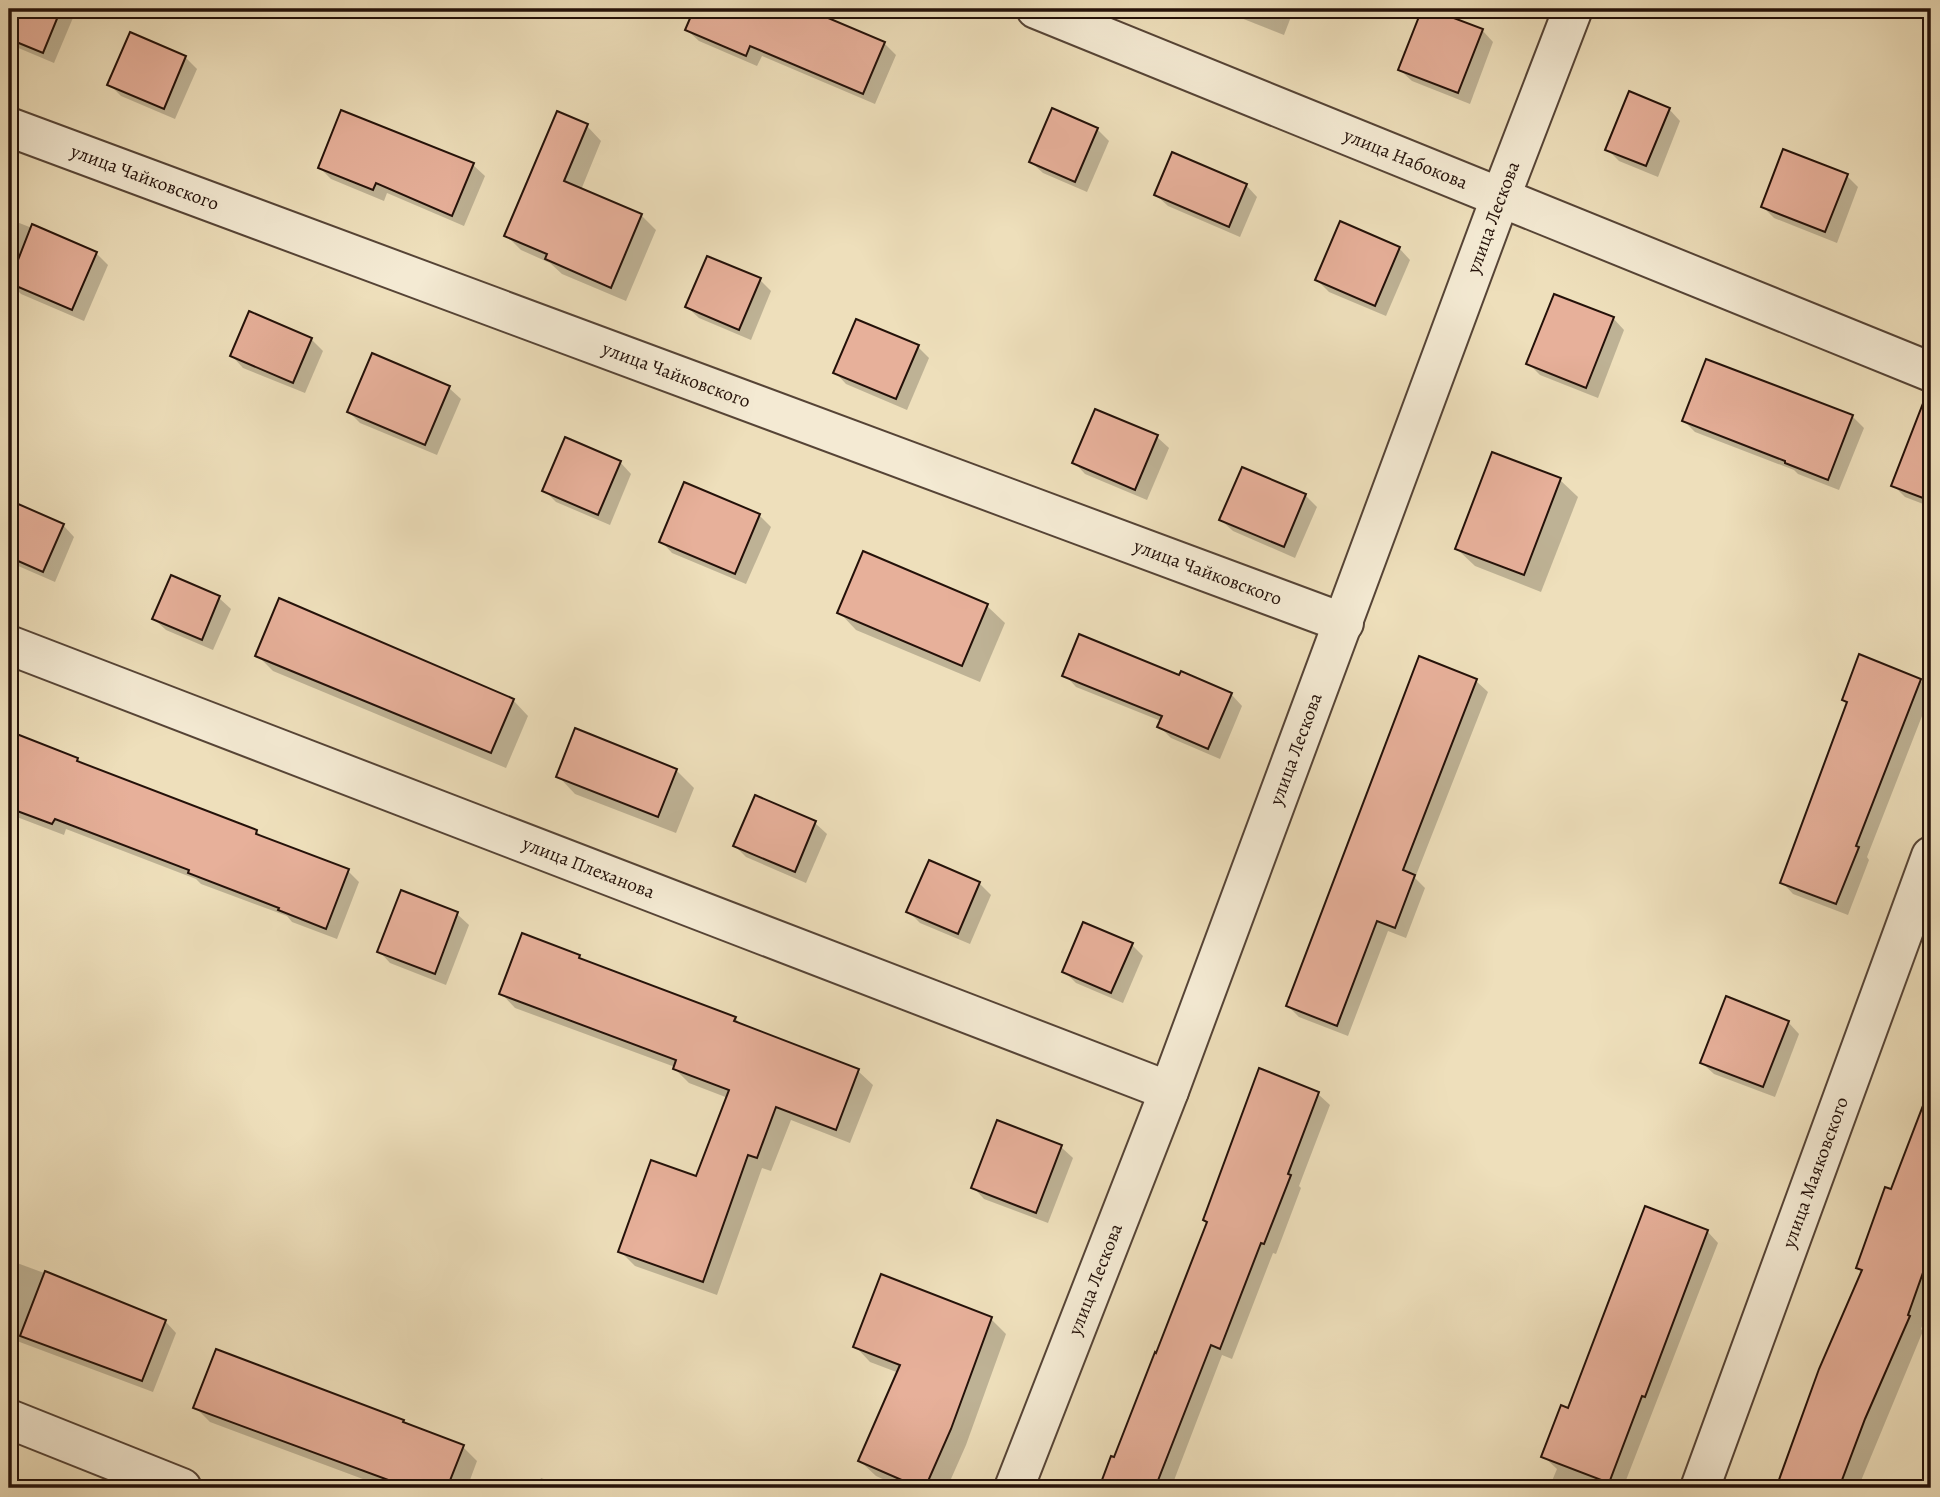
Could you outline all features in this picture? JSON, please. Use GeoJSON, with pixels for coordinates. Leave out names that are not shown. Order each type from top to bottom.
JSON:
{"type":"FeatureCollection","features":[{"type":"Feature","properties":{"kind":"street","name":"улица Набокова"},"geometry":{"type":"LineString","coordinates":[[1036,9],[1931,372]]}},
{"type":"Feature","properties":{"kind":"street","name":"улица Лескова"},"geometry":{"type":"LineString","coordinates":[[1014,1488],[1169,1091],[1573,9]]}},
{"type":"Feature","properties":{"kind":"street","name":"улица Чайковского"},"geometry":{"type":"LineString","coordinates":[[9,127],[1344,623]]}},
{"type":"Feature","properties":{"kind":"street","name":"улица Плеханова"},"geometry":{"type":"LineString","coordinates":[[9,645],[1169,1091]]}},
{"type":"Feature","properties":{"kind":"street","name":"улица Маяковского"},"geometry":{"type":"LineString","coordinates":[[1700,1488],[1931,856]]}},
{"type":"Feature","properties":{"kind":"street"},"geometry":{"type":"LineString","coordinates":[[9,1419],[182,1488]]}},
{"type":"Feature","properties":{"kind":"building"},"geometry":{"type":"Polygon","coordinates":[[[9,9],[61,9],[43,53],[9,39],[9,9]]]}},
{"type":"Feature","properties":{"kind":"building"},"geometry":{"type":"Polygon","coordinates":[[[694,9],[807,9],[885,42],[863,94],[750,46],[746,56],[685,30],[694,9]]]}},
{"type":"Feature","properties":{"kind":"building"},"geometry":{"type":"Polygon","coordinates":[[[1422,9],[1430,9],[1483,29],[1458,93],[1398,70],[1422,9]]]}},
{"type":"Feature","properties":{"kind":"building"},"geometry":{"type":"Polygon","coordinates":[[[130,32],[186,56],[164,109],[107,85],[130,32]]]}},
{"type":"Feature","properties":{"kind":"building"},"geometry":{"type":"Polygon","coordinates":[[[1629,91],[1670,108],[1646,166],[1605,150],[1629,91]]]}},
{"type":"Feature","properties":{"kind":"building"},"geometry":{"type":"Polygon","coordinates":[[[1052,108],[1098,128],[1075,182],[1029,162],[1052,108]]]}},
{"type":"Feature","properties":{"kind":"building"},"geometry":{"type":"Polygon","coordinates":[[[341,110],[474,163],[452,216],[376,183],[373,190],[318,168],[341,110]]]}},
{"type":"Feature","properties":{"kind":"building"},"geometry":{"type":"Polygon","coordinates":[[[557,111],[588,124],[564,181],[642,214],[611,288],[545,259],[547,254],[504,236],[557,111]]]}},
{"type":"Feature","properties":{"kind":"building"},"geometry":{"type":"Polygon","coordinates":[[[1783,149],[1848,174],[1825,232],[1761,207],[1783,149]]]}},
{"type":"Feature","properties":{"kind":"building"},"geometry":{"type":"Polygon","coordinates":[[[1172,152],[1247,184],[1229,227],[1154,195],[1172,152]]]}},
{"type":"Feature","properties":{"kind":"building"},"geometry":{"type":"Polygon","coordinates":[[[1340,221],[1400,247],[1375,306],[1315,280],[1340,221]]]}},
{"type":"Feature","properties":{"kind":"building"},"geometry":{"type":"Polygon","coordinates":[[[32,224],[97,252],[72,310],[9,283],[32,224]]]}},
{"type":"Feature","properties":{"kind":"building"},"geometry":{"type":"Polygon","coordinates":[[[707,256],[761,278],[739,330],[685,307],[707,256]]]}},
{"type":"Feature","properties":{"kind":"building"},"geometry":{"type":"Polygon","coordinates":[[[1554,294],[1614,317],[1586,388],[1526,364],[1554,294]]]}},
{"type":"Feature","properties":{"kind":"building"},"geometry":{"type":"Polygon","coordinates":[[[249,311],[312,338],[293,383],[230,356],[249,311]]]}},
{"type":"Feature","properties":{"kind":"building"},"geometry":{"type":"Polygon","coordinates":[[[856,319],[919,345],[896,399],[833,373],[856,319]]]}},
{"type":"Feature","properties":{"kind":"building"},"geometry":{"type":"Polygon","coordinates":[[[372,353],[450,386],[425,445],[347,412],[372,353]]]}},
{"type":"Feature","properties":{"kind":"building"},"geometry":{"type":"Polygon","coordinates":[[[1706,359],[1853,415],[1828,480],[1682,421],[1706,359]]]}},
{"type":"Feature","properties":{"kind":"building"},"geometry":{"type":"Polygon","coordinates":[[[1927,393],[1931,393],[1931,501],[1891,486],[1927,393]]]}},
{"type":"Feature","properties":{"kind":"building"},"geometry":{"type":"Polygon","coordinates":[[[1095,409],[1158,435],[1135,490],[1072,463],[1095,409]]]}},
{"type":"Feature","properties":{"kind":"building"},"geometry":{"type":"Polygon","coordinates":[[[565,437],[621,461],[598,515],[542,491],[565,437]]]}},
{"type":"Feature","properties":{"kind":"building"},"geometry":{"type":"Polygon","coordinates":[[[1492,452],[1561,478],[1524,575],[1455,549],[1492,452]]]}},
{"type":"Feature","properties":{"kind":"building"},"geometry":{"type":"Polygon","coordinates":[[[1242,467],[1306,494],[1284,547],[1219,520],[1242,467]]]}},
{"type":"Feature","properties":{"kind":"building"},"geometry":{"type":"Polygon","coordinates":[[[684,482],[760,514],[735,574],[659,542],[684,482]]]}},
{"type":"Feature","properties":{"kind":"building"},"geometry":{"type":"Polygon","coordinates":[[[9,500],[64,524],[43,572],[9,557],[9,500]]]}},
{"type":"Feature","properties":{"kind":"building"},"geometry":{"type":"Polygon","coordinates":[[[863,551],[988,604],[962,666],[837,613],[863,551]]]}},
{"type":"Feature","properties":{"kind":"building"},"geometry":{"type":"Polygon","coordinates":[[[171,575],[220,596],[202,640],[152,619],[171,575]]]}},
{"type":"Feature","properties":{"kind":"building"},"geometry":{"type":"Polygon","coordinates":[[[279,598],[514,699],[491,753],[255,656],[279,598]]]}},
{"type":"Feature","properties":{"kind":"building"},"geometry":{"type":"Polygon","coordinates":[[[1079,634],[1179,675],[1181,671],[1232,693],[1208,749],[1157,727],[1162,716],[1062,676],[1079,634]]]}},
{"type":"Feature","properties":{"kind":"building"},"geometry":{"type":"Polygon","coordinates":[[[1859,654],[1921,679],[1836,904],[1780,883],[1847,702],[1842,700],[1859,654]]]}},
{"type":"Feature","properties":{"kind":"building"},"geometry":{"type":"Polygon","coordinates":[[[1419,656],[1477,679],[1403,870],[1415,875],[1395,928],[1377,921],[1337,1026],[1286,1006],[1419,656]]]}},
{"type":"Feature","properties":{"kind":"building"},"geometry":{"type":"Polygon","coordinates":[[[575,728],[677,769],[658,817],[556,777],[575,728]]]}},
{"type":"Feature","properties":{"kind":"building"},"geometry":{"type":"Polygon","coordinates":[[[9,731],[78,758],[77,761],[257,830],[256,834],[349,869],[326,929],[188,873],[189,870],[55,819],[52,824],[9,808],[9,731]]]}},
{"type":"Feature","properties":{"kind":"building"},"geometry":{"type":"Polygon","coordinates":[[[755,795],[816,821],[795,872],[733,846],[755,795]]]}},
{"type":"Feature","properties":{"kind":"building"},"geometry":{"type":"Polygon","coordinates":[[[929,860],[980,882],[958,934],[906,912],[929,860]]]}},
{"type":"Feature","properties":{"kind":"building"},"geometry":{"type":"Polygon","coordinates":[[[401,890],[458,912],[435,974],[377,952],[401,890]]]}},
{"type":"Feature","properties":{"kind":"building"},"geometry":{"type":"Polygon","coordinates":[[[1083,922],[1133,943],[1111,993],[1062,972],[1083,922]]]}},
{"type":"Feature","properties":{"kind":"building"},"geometry":{"type":"Polygon","coordinates":[[[522,933],[580,955],[579,958],[736,1017],[734,1021],[859,1069],[836,1130],[776,1107],[757,1158],[748,1155],[703,1282],[618,1252],[651,1160],[696,1176],[729,1090],[673,1069],[676,1060],[499,994],[522,933]]]}},
{"type":"Feature","properties":{"kind":"building"},"geometry":{"type":"Polygon","coordinates":[[[1726,996],[1789,1021],[1763,1087],[1700,1063],[1726,996]]]}},
{"type":"Feature","properties":{"kind":"building"},"geometry":{"type":"Polygon","coordinates":[[[1259,1068],[1319,1092],[1288,1174],[1291,1175],[1220,1349],[1211,1345],[1155,1488],[1099,1488],[1111,1456],[1114,1457],[1207,1222],[1203,1220],[1259,1068]]]}},
{"type":"Feature","properties":{"kind":"building"},"geometry":{"type":"Polygon","coordinates":[[[1929,1090],[1931,1250],[1908,1315],[1910,1316],[1865,1419],[1839,1488],[1776,1488],[1819,1369],[1862,1270],[1856,1268],[1885,1187],[1891,1189],[1929,1090]]]}},
{"type":"Feature","properties":{"kind":"building"},"geometry":{"type":"Polygon","coordinates":[[[997,1120],[1062,1145],[1036,1213],[971,1188],[997,1120]]]}},
{"type":"Feature","properties":{"kind":"building"},"geometry":{"type":"Polygon","coordinates":[[[1645,1206],[1708,1230],[1645,1397],[1642,1396],[1609,1483],[1541,1457],[1561,1405],[1568,1408],[1645,1206]]]}},
{"type":"Feature","properties":{"kind":"building"},"geometry":{"type":"Polygon","coordinates":[[[45,1271],[166,1320],[142,1381],[20,1336],[45,1271]]]}},
{"type":"Feature","properties":{"kind":"building"},"geometry":{"type":"Polygon","coordinates":[[[881,1274],[992,1317],[951,1429],[925,1488],[858,1461],[900,1365],[853,1347],[881,1274]]]}},
{"type":"Feature","properties":{"kind":"building"},"geometry":{"type":"Polygon","coordinates":[[[216,1349],[464,1445],[447,1488],[410,1488],[193,1408],[216,1349]]]}}]}
